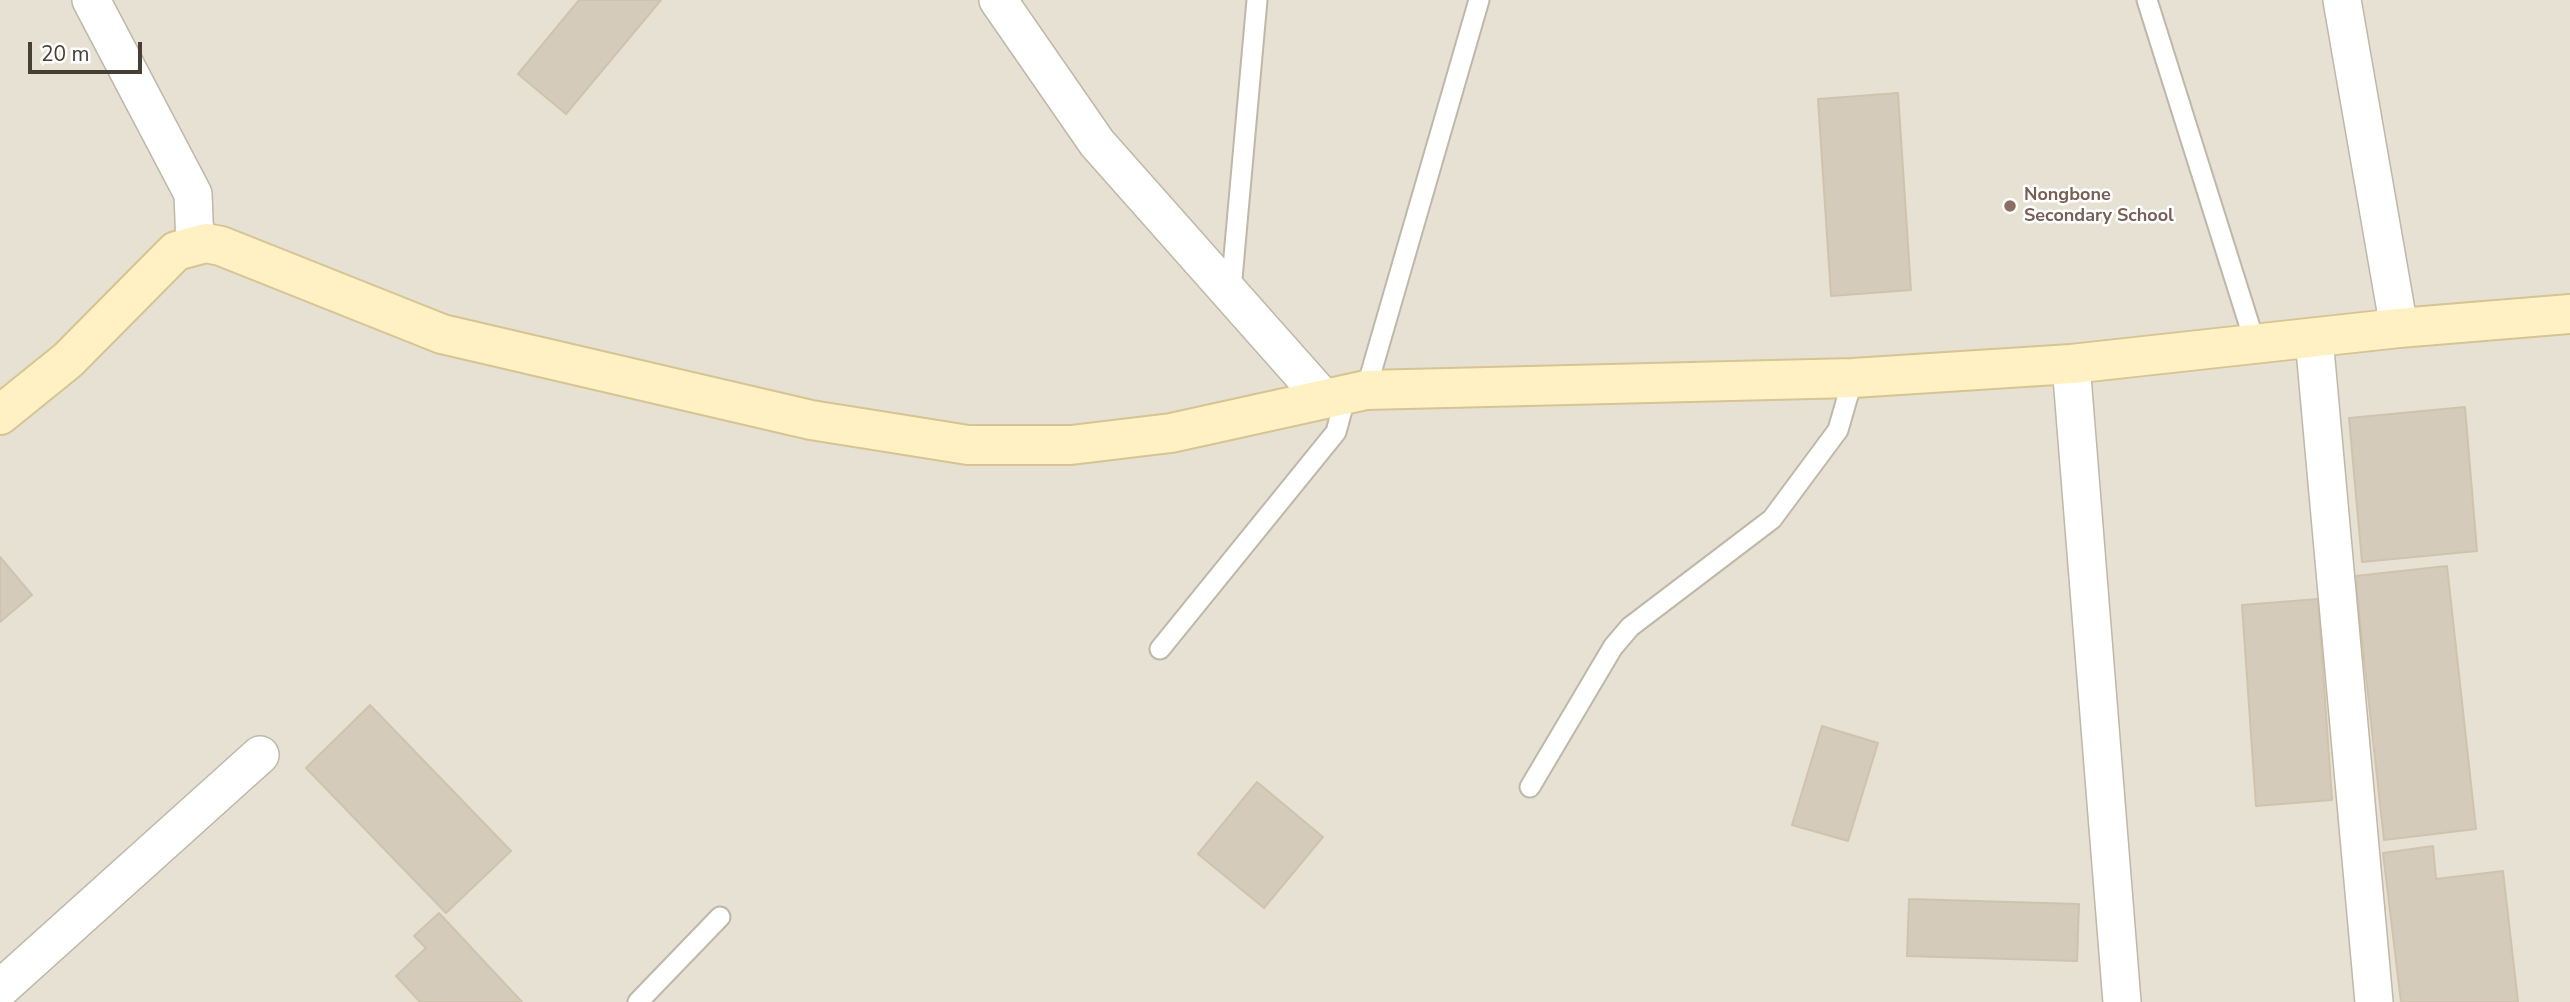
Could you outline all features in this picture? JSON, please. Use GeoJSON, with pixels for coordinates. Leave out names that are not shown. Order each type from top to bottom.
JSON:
{"type":"FeatureCollection","features":[{"type":"Feature","properties":{"kind":"street"},"geometry":{"type":"LineString","coordinates":[[91,0],[193,194],[195,244]]}},
{"type":"Feature","properties":{"kind":"street"},"geometry":{"type":"LineString","coordinates":[[998,0],[1097,143],[1231,290],[1345,394]]}},
{"type":"Feature","properties":{"kind":"street"},"geometry":{"type":"LineString","coordinates":[[2342,0],[2399,328]]}},
{"type":"Feature","properties":{"kind":"street"},"geometry":{"type":"LineString","coordinates":[[0,415],[68,360],[170,255],[195,244],[220,246],[442,334],[811,421],[968,445],[1071,445],[1171,433],[1345,394],[1853,378],[2071,364],[2399,328],[2570,314]]}},
{"type":"Feature","properties":{"kind":"street"},"geometry":{"type":"LineString","coordinates":[[2314,338],[2374,1002]]}},
{"type":"Feature","properties":{"kind":"street"},"geometry":{"type":"LineString","coordinates":[[2071,364],[2122,1002]]}},
{"type":"Feature","properties":{"kind":"street"},"geometry":{"type":"LineString","coordinates":[[0,989],[260,755]]}},
{"type":"Feature","properties":{"kind":"lane"},"geometry":{"type":"LineString","coordinates":[[1231,290],[1257,0]]}},
{"type":"Feature","properties":{"kind":"lane"},"geometry":{"type":"LineString","coordinates":[[1160,649],[1336,432],[1345,394],[1479,0]]}},
{"type":"Feature","properties":{"kind":"lane"},"geometry":{"type":"LineString","coordinates":[[2147,0],[2255,343]]}},
{"type":"Feature","properties":{"kind":"lane"},"geometry":{"type":"LineString","coordinates":[[1530,787],[1614,647],[1630,627],[1772,519],[1838,429],[1853,378]]}},
{"type":"Feature","properties":{"kind":"lane"},"geometry":{"type":"LineString","coordinates":[[638,1002],[720,917]]}},
{"type":"Feature","properties":{"kind":"shaded area"},"geometry":{"type":"Polygon","coordinates":[[[0,0],[2570,0],[2570,1002],[0,1002],[0,0]]]}},
{"type":"Feature","properties":{"kind":"building"},"geometry":{"type":"Polygon","coordinates":[[[579,0],[661,0],[566,114],[518,74],[579,0]]]}},
{"type":"Feature","properties":{"kind":"building"},"geometry":{"type":"Polygon","coordinates":[[[1898,93],[1911,290],[1831,296],[1818,99],[1898,93]]]}},
{"type":"Feature","properties":{"kind":"building"},"geometry":{"type":"Polygon","coordinates":[[[2465,407],[2477,551],[2362,562],[2349,418],[2465,407]]]}},
{"type":"Feature","properties":{"kind":"building"},"geometry":{"type":"Polygon","coordinates":[[[0,557],[32,595],[0,622],[0,557]]]}},
{"type":"Feature","properties":{"kind":"building"},"geometry":{"type":"Polygon","coordinates":[[[2447,566],[2476,829],[2384,840],[2355,576],[2447,566]]]}},
{"type":"Feature","properties":{"kind":"building"},"geometry":{"type":"Polygon","coordinates":[[[2318,599],[2332,800],[2256,806],[2242,605],[2318,599]]]}},
{"type":"Feature","properties":{"kind":"building"},"geometry":{"type":"Polygon","coordinates":[[[370,705],[511,851],[446,913],[306,768],[370,705]]]}},
{"type":"Feature","properties":{"kind":"building"},"geometry":{"type":"Polygon","coordinates":[[[1822,726],[1878,743],[1848,841],[1792,825],[1822,726]]]}},
{"type":"Feature","properties":{"kind":"building"},"geometry":{"type":"Polygon","coordinates":[[[1257,782],[1323,837],[1264,908],[1198,854],[1257,782]]]}},
{"type":"Feature","properties":{"kind":"building"},"geometry":{"type":"Polygon","coordinates":[[[2433,846],[2436,879],[2503,871],[2518,1002],[2401,1002],[2383,853],[2433,846]]]}},
{"type":"Feature","properties":{"kind":"building"},"geometry":{"type":"Polygon","coordinates":[[[1909,899],[2079,904],[2077,961],[1907,956],[1909,899]]]}},
{"type":"Feature","properties":{"kind":"building"},"geometry":{"type":"Polygon","coordinates":[[[439,913],[522,1002],[420,1002],[396,976],[426,948],[414,936],[439,913]]]}},
{"type":"Feature","properties":{"kind":"place","name":"Nongbone Secondary School"},"geometry":{"type":"Point","coordinates":[2010,206]}}]}
